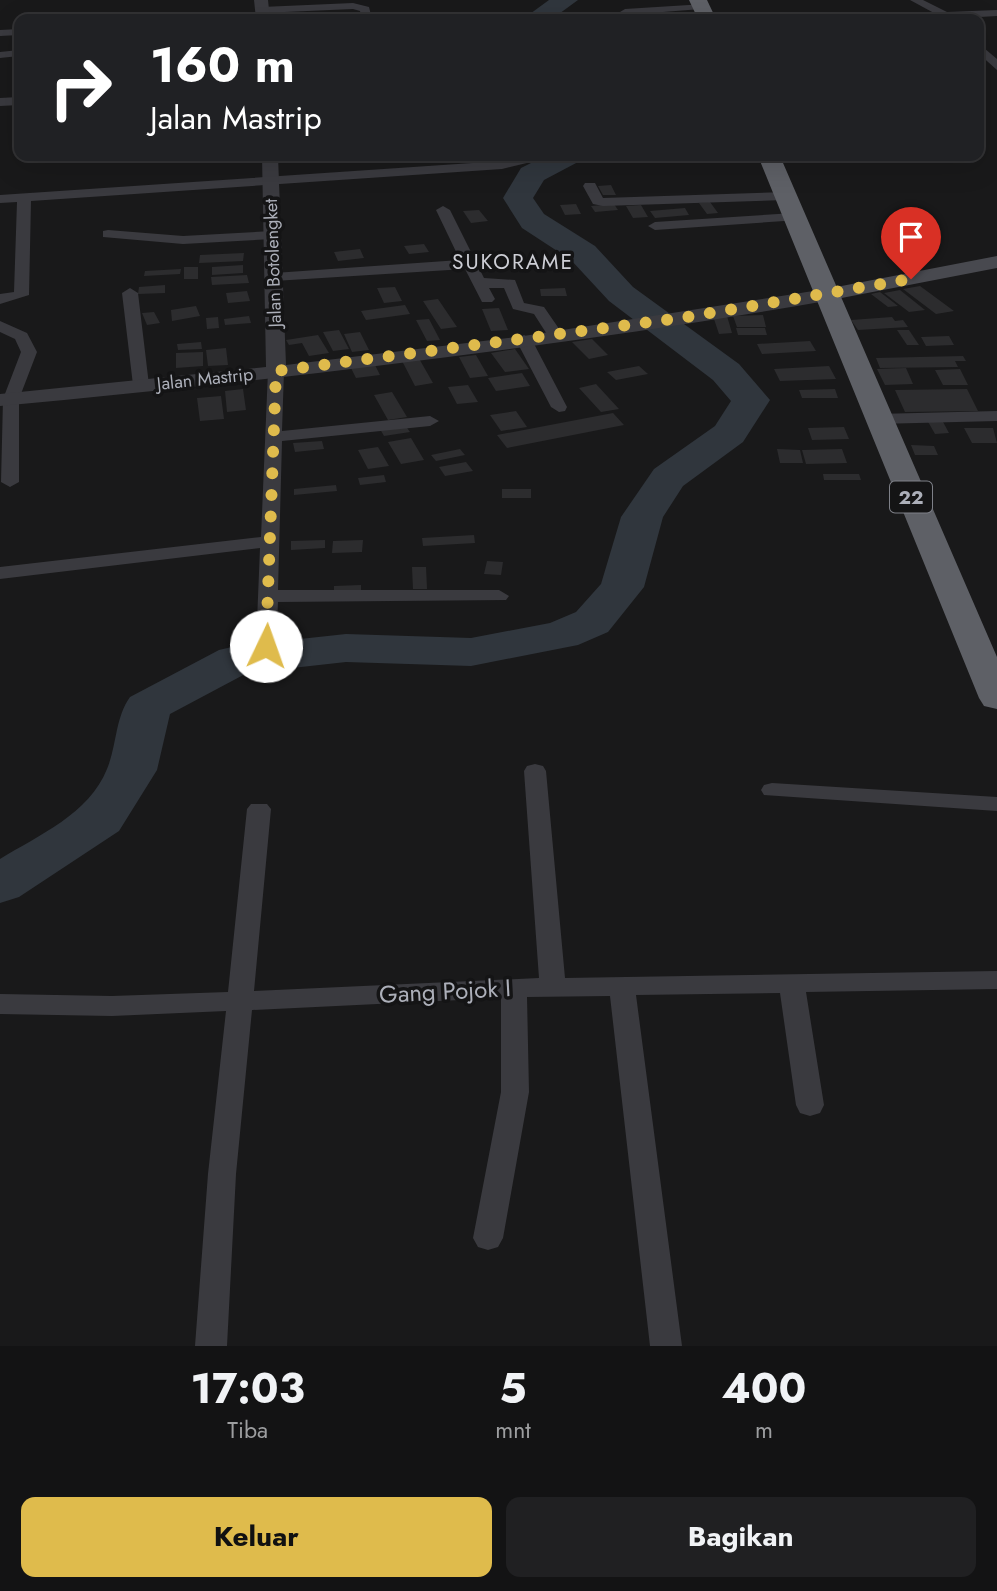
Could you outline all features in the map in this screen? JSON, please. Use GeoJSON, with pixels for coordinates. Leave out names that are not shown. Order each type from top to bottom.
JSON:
{"type":"FeatureCollection","features":[{"type":"Feature","properties":{"kind":"highway","name":"22"},"geometry":{"type":"LineString","coordinates":[[771,161],[877,419],[997,698]]}},
{"type":"Feature","properties":{"kind":"main road"},"geometry":{"type":"LineString","coordinates":[[826,295],[995,265]]}},
{"type":"Feature","properties":{"kind":"street"},"geometry":{"type":"LineString","coordinates":[[915,0],[944,14]]}},
{"type":"Feature","properties":{"kind":"street"},"geometry":{"type":"LineString","coordinates":[[262,10],[353,6],[365,9],[366,14]]}},
{"type":"Feature","properties":{"kind":"street"},"geometry":{"type":"LineString","coordinates":[[625,12],[702,9]]}},
{"type":"Feature","properties":{"kind":"street"},"geometry":{"type":"LineString","coordinates":[[984,52],[997,66]]}},
{"type":"Feature","properties":{"kind":"street","name":"Jalan Botolengket"},"geometry":{"type":"LineString","coordinates":[[270,161],[276,371]]}},
{"type":"Feature","properties":{"kind":"street"},"geometry":{"type":"LineString","coordinates":[[396,161],[402,173]]}},
{"type":"Feature","properties":{"kind":"street"},"geometry":{"type":"LineString","coordinates":[[0,198],[270,183],[502,165],[523,161]]}},
{"type":"Feature","properties":{"kind":"street"},"geometry":{"type":"LineString","coordinates":[[590,186],[598,201],[603,202],[790,206]]}},
{"type":"Feature","properties":{"kind":"street"},"geometry":{"type":"LineString","coordinates":[[0,299],[21,295],[24,197]]}},
{"type":"Feature","properties":{"kind":"street"},"geometry":{"type":"LineString","coordinates":[[655,226],[790,206]]}},
{"type":"Feature","properties":{"kind":"street"},"geometry":{"type":"LineString","coordinates":[[443,210],[487,299]]}},
{"type":"Feature","properties":{"kind":"street"},"geometry":{"type":"LineString","coordinates":[[108,234],[183,240],[272,235]]}},
{"type":"Feature","properties":{"kind":"street"},"geometry":{"type":"LineString","coordinates":[[274,277],[468,264]]}},
{"type":"Feature","properties":{"kind":"street"},"geometry":{"type":"LineString","coordinates":[[479,283],[510,283],[519,306],[539,310],[556,336]]}},
{"type":"Feature","properties":{"kind":"street"},"geometry":{"type":"LineString","coordinates":[[130,293],[141,385]]}},
{"type":"Feature","properties":{"kind":"street","name":"Jalan Mastrip"},"geometry":{"type":"LineString","coordinates":[[6,399],[276,371],[556,336],[826,295]]}},
{"type":"Feature","properties":{"kind":"street"},"geometry":{"type":"LineString","coordinates":[[0,326],[21,336],[29,352],[6,399],[10,482]]}},
{"type":"Feature","properties":{"kind":"street"},"geometry":{"type":"LineString","coordinates":[[524,340],[559,407]]}},
{"type":"Feature","properties":{"kind":"street"},"geometry":{"type":"LineString","coordinates":[[266,646],[276,371]]}},
{"type":"Feature","properties":{"kind":"street"},"geometry":{"type":"LineString","coordinates":[[877,419],[997,416]]}},
{"type":"Feature","properties":{"kind":"street"},"geometry":{"type":"LineString","coordinates":[[274,437],[430,421]]}},
{"type":"Feature","properties":{"kind":"street"},"geometry":{"type":"LineString","coordinates":[[0,573],[271,541]]}},
{"type":"Feature","properties":{"kind":"street"},"geometry":{"type":"LineString","coordinates":[[268,596],[499,596]]}},
{"type":"Feature","properties":{"kind":"street"},"geometry":{"type":"LineString","coordinates":[[535,771],[553,987]]}},
{"type":"Feature","properties":{"kind":"street"},"geometry":{"type":"LineString","coordinates":[[772,790],[997,804]]}},
{"type":"Feature","properties":{"kind":"street"},"geometry":{"type":"LineString","coordinates":[[211,1346],[222,1174],[260,809]]}},
{"type":"Feature","properties":{"kind":"street","name":"Gang Pojok I"},"geometry":{"type":"LineString","coordinates":[[0,1004],[112,1006],[514,988],[997,981]]}},
{"type":"Feature","properties":{"kind":"street"},"geometry":{"type":"LineString","coordinates":[[792,984],[810,1105]]}},
{"type":"Feature","properties":{"kind":"street"},"geometry":{"type":"LineString","coordinates":[[488,1238],[515,1093],[514,988]]}},
{"type":"Feature","properties":{"kind":"street"},"geometry":{"type":"LineString","coordinates":[[622,988],[666,1346]]}},
{"type":"Feature","properties":{"kind":"building"},"geometry":{"type":"Polygon","coordinates":[[[611,185],[616,195],[603,195],[598,186],[611,185]]]}},
{"type":"Feature","properties":{"kind":"building"},"geometry":{"type":"Polygon","coordinates":[[[710,202],[718,213],[707,214],[699,203],[710,202]]]}},
{"type":"Feature","properties":{"kind":"building"},"geometry":{"type":"Polygon","coordinates":[[[576,204],[581,214],[565,215],[560,205],[576,204]]]}},
{"type":"Feature","properties":{"kind":"building"},"geometry":{"type":"Polygon","coordinates":[[[614,204],[618,210],[595,212],[591,206],[614,204]]]}},
{"type":"Feature","properties":{"kind":"building"},"geometry":{"type":"Polygon","coordinates":[[[641,205],[648,217],[633,218],[626,206],[641,205]]]}},
{"type":"Feature","properties":{"kind":"building"},"geometry":{"type":"Polygon","coordinates":[[[685,208],[689,215],[655,218],[650,211],[685,208]]]}},
{"type":"Feature","properties":{"kind":"building"},"geometry":{"type":"Polygon","coordinates":[[[479,210],[488,221],[471,223],[463,211],[479,210]]]}},
{"type":"Feature","properties":{"kind":"building"},"geometry":{"type":"Polygon","coordinates":[[[424,244],[429,252],[409,254],[404,246],[424,244]]]}},
{"type":"Feature","properties":{"kind":"building"},"geometry":{"type":"Polygon","coordinates":[[[360,249],[364,258],[338,261],[334,252],[360,249]]]}},
{"type":"Feature","properties":{"kind":"building"},"geometry":{"type":"Polygon","coordinates":[[[244,253],[243,261],[199,263],[200,255],[244,253]]]}},
{"type":"Feature","properties":{"kind":"building"},"geometry":{"type":"Polygon","coordinates":[[[243,265],[243,273],[212,275],[212,267],[243,265]]]}},
{"type":"Feature","properties":{"kind":"building"},"geometry":{"type":"Polygon","coordinates":[[[184,267],[198,267],[198,279],[184,279],[184,267]]]}},
{"type":"Feature","properties":{"kind":"building"},"geometry":{"type":"Polygon","coordinates":[[[181,269],[180,274],[144,276],[145,271],[181,269]]]}},
{"type":"Feature","properties":{"kind":"building"},"geometry":{"type":"Polygon","coordinates":[[[247,275],[249,283],[212,285],[211,277],[247,275]]]}},
{"type":"Feature","properties":{"kind":"building"},"geometry":{"type":"Polygon","coordinates":[[[165,285],[165,293],[138,294],[139,287],[165,285]]]}},
{"type":"Feature","properties":{"kind":"building"},"geometry":{"type":"Polygon","coordinates":[[[920,286],[954,311],[936,314],[903,289],[920,286]]]}},
{"type":"Feature","properties":{"kind":"building"},"geometry":{"type":"Polygon","coordinates":[[[395,287],[402,301],[384,303],[377,288],[395,287]]]}},
{"type":"Feature","properties":{"kind":"building"},"geometry":{"type":"Polygon","coordinates":[[[565,288],[567,296],[541,296],[540,289],[565,288]]]}},
{"type":"Feature","properties":{"kind":"building"},"geometry":{"type":"Polygon","coordinates":[[[900,290],[925,310],[909,312],[884,293],[900,290]]]}},
{"type":"Feature","properties":{"kind":"building"},"geometry":{"type":"Polygon","coordinates":[[[247,291],[250,301],[228,303],[226,293],[247,291]]]}},
{"type":"Feature","properties":{"kind":"building"},"geometry":{"type":"Polygon","coordinates":[[[880,292],[898,306],[888,307],[871,294],[880,292]]]}},
{"type":"Feature","properties":{"kind":"building"},"geometry":{"type":"Polygon","coordinates":[[[438,299],[457,327],[441,329],[423,301],[438,299]]]}},
{"type":"Feature","properties":{"kind":"building"},"geometry":{"type":"Polygon","coordinates":[[[405,305],[410,314],[366,320],[361,311],[405,305]]]}},
{"type":"Feature","properties":{"kind":"building"},"geometry":{"type":"Polygon","coordinates":[[[196,306],[200,316],[172,321],[171,310],[196,306]]]}},
{"type":"Feature","properties":{"kind":"building"},"geometry":{"type":"Polygon","coordinates":[[[499,308],[508,330],[491,331],[482,309],[499,308]]]}},
{"type":"Feature","properties":{"kind":"building"},"geometry":{"type":"Polygon","coordinates":[[[154,312],[160,323],[147,325],[142,313],[154,312]]]}},
{"type":"Feature","properties":{"kind":"building"},"geometry":{"type":"Polygon","coordinates":[[[763,315],[766,327],[737,327],[733,316],[763,315]]]}},
{"type":"Feature","properties":{"kind":"building"},"geometry":{"type":"Polygon","coordinates":[[[249,316],[251,323],[225,325],[224,319],[249,316]]]}},
{"type":"Feature","properties":{"kind":"building"},"geometry":{"type":"Polygon","coordinates":[[[713,316],[727,316],[732,333],[719,334],[713,316]]]}},
{"type":"Feature","properties":{"kind":"building"},"geometry":{"type":"Polygon","coordinates":[[[218,317],[219,328],[207,329],[206,318],[218,317]]]}},
{"type":"Feature","properties":{"kind":"building"},"geometry":{"type":"Polygon","coordinates":[[[892,317],[895,321],[903,320],[908,327],[858,330],[851,320],[892,317]]]}},
{"type":"Feature","properties":{"kind":"building"},"geometry":{"type":"Polygon","coordinates":[[[429,319],[440,340],[427,341],[416,320],[429,319]]]}},
{"type":"Feature","properties":{"kind":"building"},"geometry":{"type":"Polygon","coordinates":[[[736,328],[765,328],[767,335],[738,335],[736,328]]]}},
{"type":"Feature","properties":{"kind":"building"},"geometry":{"type":"Polygon","coordinates":[[[339,330],[349,349],[333,351],[323,332],[339,330]]]}},
{"type":"Feature","properties":{"kind":"building"},"geometry":{"type":"Polygon","coordinates":[[[897,330],[909,330],[919,345],[907,345],[897,330]]]}},
{"type":"Feature","properties":{"kind":"building"},"geometry":{"type":"Polygon","coordinates":[[[360,332],[369,350],[352,352],[344,334],[360,332]]]}},
{"type":"Feature","properties":{"kind":"building"},"geometry":{"type":"Polygon","coordinates":[[[318,335],[329,353],[309,356],[302,343],[289,345],[286,340],[318,335]]]}},
{"type":"Feature","properties":{"kind":"building"},"geometry":{"type":"Polygon","coordinates":[[[949,336],[954,345],[926,346],[921,337],[949,336]]]}},
{"type":"Feature","properties":{"kind":"building"},"geometry":{"type":"Polygon","coordinates":[[[592,339],[608,355],[589,359],[572,342],[592,339]]]}},
{"type":"Feature","properties":{"kind":"building"},"geometry":{"type":"Polygon","coordinates":[[[810,341],[816,351],[762,354],[757,344],[810,341]]]}},
{"type":"Feature","properties":{"kind":"building"},"geometry":{"type":"Polygon","coordinates":[[[201,342],[202,349],[178,350],[177,344],[201,342]]]}},
{"type":"Feature","properties":{"kind":"building"},"geometry":{"type":"Polygon","coordinates":[[[226,348],[228,365],[208,366],[206,350],[226,348]]]}},
{"type":"Feature","properties":{"kind":"building"},"geometry":{"type":"Polygon","coordinates":[[[515,349],[529,369],[505,372],[491,353],[515,349]]]}},
{"type":"Feature","properties":{"kind":"building"},"geometry":{"type":"Polygon","coordinates":[[[203,352],[203,366],[176,368],[176,353],[203,352]]]}},
{"type":"Feature","properties":{"kind":"building"},"geometry":{"type":"Polygon","coordinates":[[[417,355],[433,383],[415,386],[400,357],[417,355]]]}},
{"type":"Feature","properties":{"kind":"building"},"geometry":{"type":"Polygon","coordinates":[[[476,355],[488,376],[470,378],[459,357],[476,355]]]}},
{"type":"Feature","properties":{"kind":"building"},"geometry":{"type":"Polygon","coordinates":[[[963,356],[966,361],[955,361],[958,367],[880,368],[876,358],[963,356]]]}},
{"type":"Feature","properties":{"kind":"building"},"geometry":{"type":"Polygon","coordinates":[[[375,365],[380,375],[356,378],[351,368],[375,365]]]}},
{"type":"Feature","properties":{"kind":"building"},"geometry":{"type":"Polygon","coordinates":[[[639,366],[648,374],[616,380],[607,372],[639,366]]]}},
{"type":"Feature","properties":{"kind":"building"},"geometry":{"type":"Polygon","coordinates":[[[829,366],[836,379],[780,381],[774,369],[829,366]]]}},
{"type":"Feature","properties":{"kind":"building"},"geometry":{"type":"Polygon","coordinates":[[[906,368],[913,384],[885,385],[877,369],[906,368]]]}},
{"type":"Feature","properties":{"kind":"building"},"geometry":{"type":"Polygon","coordinates":[[[960,369],[968,385],[943,385],[935,370],[960,369]]]}},
{"type":"Feature","properties":{"kind":"building"},"geometry":{"type":"Polygon","coordinates":[[[522,373],[530,386],[496,391],[488,378],[522,373]]]}},
{"type":"Feature","properties":{"kind":"building"},"geometry":{"type":"Polygon","coordinates":[[[596,384],[619,409],[601,412],[579,388],[596,384]]]}},
{"type":"Feature","properties":{"kind":"building"},"geometry":{"type":"Polygon","coordinates":[[[468,385],[478,402],[457,404],[448,387],[468,385]]]}},
{"type":"Feature","properties":{"kind":"building"},"geometry":{"type":"Polygon","coordinates":[[[243,389],[246,410],[227,412],[225,391],[243,389]]]}},
{"type":"Feature","properties":{"kind":"building"},"geometry":{"type":"Polygon","coordinates":[[[835,389],[838,398],[802,398],[799,390],[835,389]]]}},
{"type":"Feature","properties":{"kind":"building"},"geometry":{"type":"Polygon","coordinates":[[[967,389],[978,411],[905,412],[895,390],[967,389]]]}},
{"type":"Feature","properties":{"kind":"building"},"geometry":{"type":"Polygon","coordinates":[[[392,392],[407,417],[388,420],[374,395],[392,392]]]}},
{"type":"Feature","properties":{"kind":"building"},"geometry":{"type":"Polygon","coordinates":[[[221,396],[224,419],[200,421],[197,398],[221,396]]]}},
{"type":"Feature","properties":{"kind":"building"},"geometry":{"type":"Polygon","coordinates":[[[516,411],[527,427],[501,431],[490,415],[516,411]]]}},
{"type":"Feature","properties":{"kind":"building"},"geometry":{"type":"Polygon","coordinates":[[[613,413],[624,425],[507,448],[497,435],[613,413]]]}},
{"type":"Feature","properties":{"kind":"building"},"geometry":{"type":"Polygon","coordinates":[[[927,420],[942,420],[949,433],[935,434],[927,420]]]}},
{"type":"Feature","properties":{"kind":"building"},"geometry":{"type":"Polygon","coordinates":[[[405,425],[410,432],[384,436],[380,429],[405,425]]]}},
{"type":"Feature","properties":{"kind":"building"},"geometry":{"type":"Polygon","coordinates":[[[844,427],[849,439],[812,440],[808,428],[844,427]]]}},
{"type":"Feature","properties":{"kind":"building"},"geometry":{"type":"Polygon","coordinates":[[[964,428],[993,428],[997,443],[972,443],[964,428]]]}},
{"type":"Feature","properties":{"kind":"building"},"geometry":{"type":"Polygon","coordinates":[[[411,438],[424,460],[401,464],[388,442],[411,438]]]}},
{"type":"Feature","properties":{"kind":"building"},"geometry":{"type":"Polygon","coordinates":[[[322,441],[324,449],[295,452],[293,443],[322,441]]]}},
{"type":"Feature","properties":{"kind":"building"},"geometry":{"type":"Polygon","coordinates":[[[911,445],[934,446],[938,455],[915,455],[911,445]]]}},
{"type":"Feature","properties":{"kind":"building"},"geometry":{"type":"Polygon","coordinates":[[[378,447],[389,466],[368,469],[358,450],[378,447]]]}},
{"type":"Feature","properties":{"kind":"building"},"geometry":{"type":"Polygon","coordinates":[[[460,449],[465,455],[436,461],[431,455],[460,449]]]}},
{"type":"Feature","properties":{"kind":"building"},"geometry":{"type":"Polygon","coordinates":[[[777,449],[800,450],[803,463],[780,463],[777,449]]]}},
{"type":"Feature","properties":{"kind":"building"},"geometry":{"type":"Polygon","coordinates":[[[842,449],[847,463],[806,464],[802,450],[842,449]]]}},
{"type":"Feature","properties":{"kind":"building"},"geometry":{"type":"Polygon","coordinates":[[[466,462],[473,471],[445,476],[439,467],[466,462]]]}},
{"type":"Feature","properties":{"kind":"building"},"geometry":{"type":"Polygon","coordinates":[[[823,474],[859,474],[861,480],[824,480],[823,474]]]}},
{"type":"Feature","properties":{"kind":"building"},"geometry":{"type":"Polygon","coordinates":[[[384,475],[386,482],[360,485],[358,478],[384,475]]]}},
{"type":"Feature","properties":{"kind":"building"},"geometry":{"type":"Polygon","coordinates":[[[336,485],[337,491],[294,495],[294,489],[336,485]]]}},
{"type":"Feature","properties":{"kind":"building"},"geometry":{"type":"Polygon","coordinates":[[[502,489],[531,489],[531,498],[502,498],[502,489]]]}},
{"type":"Feature","properties":{"kind":"building"},"geometry":{"type":"Polygon","coordinates":[[[474,535],[475,543],[423,546],[422,538],[474,535]]]}},
{"type":"Feature","properties":{"kind":"building"},"geometry":{"type":"Polygon","coordinates":[[[325,540],[325,548],[291,550],[291,541],[325,540]]]}},
{"type":"Feature","properties":{"kind":"building"},"geometry":{"type":"Polygon","coordinates":[[[363,540],[362,552],[332,553],[333,541],[363,540]]]}},
{"type":"Feature","properties":{"kind":"building"},"geometry":{"type":"Polygon","coordinates":[[[487,561],[503,562],[501,575],[484,574],[487,561]]]}},
{"type":"Feature","properties":{"kind":"building"},"geometry":{"type":"Polygon","coordinates":[[[412,567],[426,567],[427,589],[413,589],[412,567]]]}},
{"type":"Feature","properties":{"kind":"building"},"geometry":{"type":"Polygon","coordinates":[[[361,585],[361,595],[334,596],[334,586],[361,585]]]}},
{"type":"Feature","properties":{"kind":"waterway"},"geometry":{"type":"LineString","coordinates":[[543,14],[566,0]]}},
{"type":"Feature","properties":{"kind":"waterway"},"geometry":{"type":"LineString","coordinates":[[0,884],[101,819],[132,770],[147,707],[236,660],[346,648],[471,652],[562,635],[592,622],[622,587],[642,517],[668,478],[729,434],[751,400],[726,372],[621,294],[583,253],[533,221],[518,198],[532,174],[558,161]]}},
{"type":"Feature","properties":{"kind":"district","name":"SUKORAME"},"geometry":{"type":"Point","coordinates":[513,262]}},
{"type":"Feature","properties":{"kind":"route"},"geometry":{"type":"LineString","coordinates":[[266,646],[276,371],[681,318],[795,301],[911,279]]}}]}
